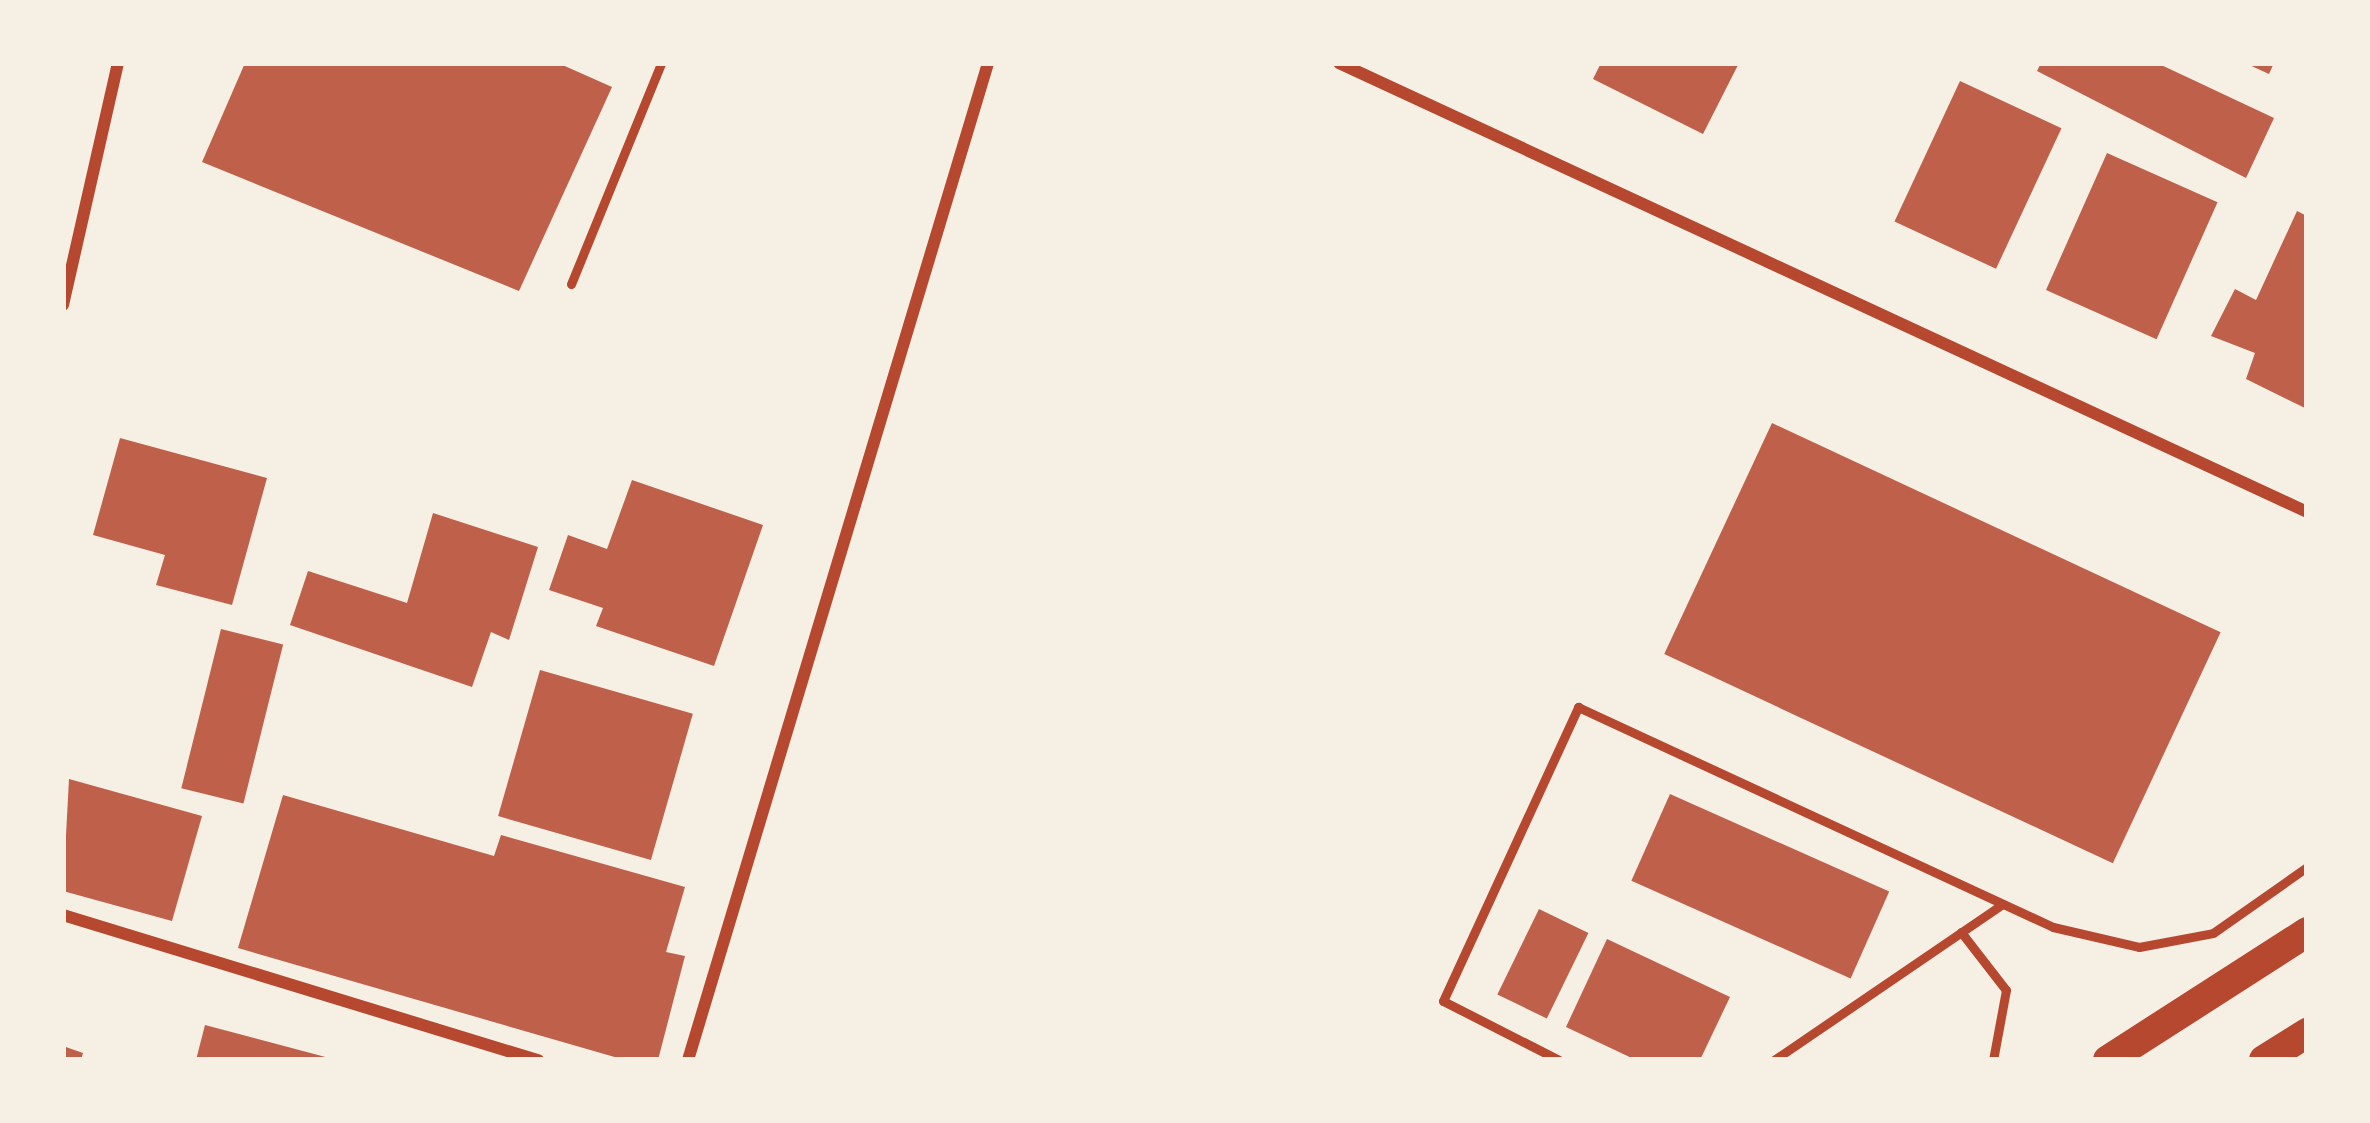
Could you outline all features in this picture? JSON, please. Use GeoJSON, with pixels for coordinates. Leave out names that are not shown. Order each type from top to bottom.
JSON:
{"type":"FeatureCollection","features":[{"type":"Feature","properties":{"kind":"main road"},"geometry":{"type":"LineString","coordinates":[[2108,1060],[2307,932]]}},
{"type":"Feature","properties":{"kind":"main road"},"geometry":{"type":"LineString","coordinates":[[2264,1060],[2307,1033]]}},
{"type":"Feature","properties":{"kind":"street"},"geometry":{"type":"LineString","coordinates":[[63,305],[118,63]]}},
{"type":"Feature","properties":{"kind":"street"},"geometry":{"type":"LineString","coordinates":[[688,1060],[988,63]]}},
{"type":"Feature","properties":{"kind":"street"},"geometry":{"type":"LineString","coordinates":[[1339,63],[2307,512]]}},
{"type":"Feature","properties":{"kind":"street"},"geometry":{"type":"LineString","coordinates":[[63,915],[538,1060]]}},
{"type":"Feature","properties":{"kind":"lane"},"geometry":{"type":"LineString","coordinates":[[571,284],[661,63]]}},
{"type":"Feature","properties":{"kind":"lane"},"geometry":{"type":"LineString","coordinates":[[1559,1060],[1443,1001],[1578,707],[2053,926],[2139,947],[2212,933],[2307,867]]}},
{"type":"Feature","properties":{"kind":"lane"},"geometry":{"type":"LineString","coordinates":[[1774,1060],[2003,904]]}},
{"type":"Feature","properties":{"kind":"lane"},"geometry":{"type":"LineString","coordinates":[[1961,932],[2006,990],[1994,1060]]}},
{"type":"Feature","properties":{"kind":"building"},"geometry":{"type":"Polygon","coordinates":[[[245,63],[558,63],[612,87],[519,291],[202,162],[245,63]]]}},
{"type":"Feature","properties":{"kind":"building"},"geometry":{"type":"Polygon","coordinates":[[[1601,63],[1739,63],[1703,134],[1593,79],[1601,63]]]}},
{"type":"Feature","properties":{"kind":"building"},"geometry":{"type":"Polygon","coordinates":[[[2041,63],[2157,63],[2274,118],[2246,178],[2037,71],[2041,63]]]}},
{"type":"Feature","properties":{"kind":"building"},"geometry":{"type":"Polygon","coordinates":[[[2245,63],[2274,63],[2269,74],[2245,63]]]}},
{"type":"Feature","properties":{"kind":"building"},"geometry":{"type":"Polygon","coordinates":[[[1960,81],[2062,128],[1996,269],[1894,221],[1960,81]]]}},
{"type":"Feature","properties":{"kind":"building"},"geometry":{"type":"Polygon","coordinates":[[[2107,153],[2218,202],[2157,339],[2046,290],[2107,153]]]}},
{"type":"Feature","properties":{"kind":"building"},"geometry":{"type":"Polygon","coordinates":[[[2297,211],[2307,216],[2307,409],[2246,379],[2255,353],[2211,336],[2235,289],[2256,300],[2297,211]]]}},
{"type":"Feature","properties":{"kind":"building"},"geometry":{"type":"Polygon","coordinates":[[[1772,423],[2221,632],[2113,863],[1664,654],[1772,423]]]}},
{"type":"Feature","properties":{"kind":"building"},"geometry":{"type":"Polygon","coordinates":[[[120,438],[267,478],[232,605],[156,585],[165,555],[93,535],[120,438]]]}},
{"type":"Feature","properties":{"kind":"building"},"geometry":{"type":"Polygon","coordinates":[[[632,480],[763,525],[714,666],[596,626],[603,608],[549,590],[568,535],[607,549],[632,480]]]}},
{"type":"Feature","properties":{"kind":"building"},"geometry":{"type":"Polygon","coordinates":[[[433,513],[538,547],[509,640],[491,632],[472,687],[290,625],[308,571],[407,603],[433,513]]]}},
{"type":"Feature","properties":{"kind":"building"},"geometry":{"type":"Polygon","coordinates":[[[221,629],[283,644],[243,804],[181,788],[221,629]]]}},
{"type":"Feature","properties":{"kind":"building"},"geometry":{"type":"Polygon","coordinates":[[[540,670],[693,714],[651,860],[498,816],[540,670]]]}},
{"type":"Feature","properties":{"kind":"building"},"geometry":{"type":"Polygon","coordinates":[[[69,779],[202,816],[172,921],[63,891],[69,779]]]}},
{"type":"Feature","properties":{"kind":"building"},"geometry":{"type":"Polygon","coordinates":[[[1670,794],[1889,892],[1851,978],[1631,881],[1670,794]]]}},
{"type":"Feature","properties":{"kind":"building"},"geometry":{"type":"Polygon","coordinates":[[[283,795],[494,856],[501,835],[685,887],[666,952],[685,956],[658,1060],[625,1060],[238,948],[283,795]]]}},
{"type":"Feature","properties":{"kind":"building"},"geometry":{"type":"Polygon","coordinates":[[[1539,909],[1588,933],[1547,1018],[1497,994],[1539,909]]]}},
{"type":"Feature","properties":{"kind":"building"},"geometry":{"type":"Polygon","coordinates":[[[1607,939],[1730,997],[1700,1060],[1636,1060],[1566,1027],[1607,939]]]}},
{"type":"Feature","properties":{"kind":"building"},"geometry":{"type":"Polygon","coordinates":[[[205,1025],[333,1059],[333,1060],[196,1060],[205,1025]]]}},
{"type":"Feature","properties":{"kind":"building"},"geometry":{"type":"Polygon","coordinates":[[[63,1046],[83,1053],[81,1060],[63,1060],[63,1046]]]}}]}
